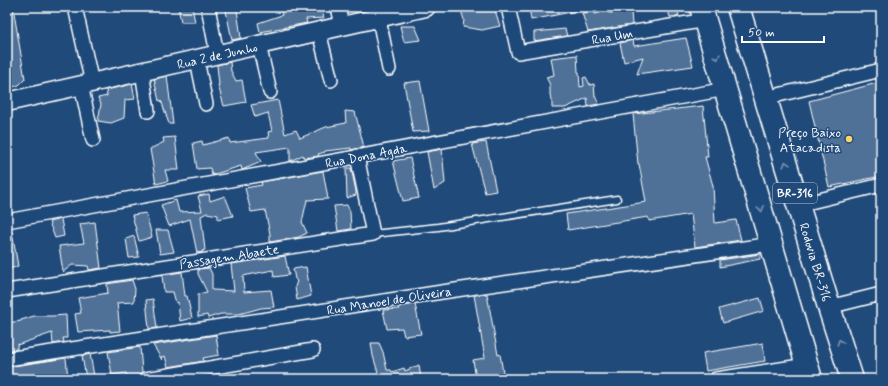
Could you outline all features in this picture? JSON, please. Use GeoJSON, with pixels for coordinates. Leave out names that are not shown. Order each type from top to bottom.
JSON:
{"type":"FeatureCollection","features":[{"type":"Feature","properties":{"kind":"highway","name":"Rodovia BR-316"},"geometry":{"type":"LineString","coordinates":[[738,7],[852,379]]}},
{"type":"Feature","properties":{"kind":"highway","name":"BR-316"},"geometry":{"type":"LineString","coordinates":[[703,13],[809,372]]}},
{"type":"Feature","properties":{"kind":"street"},"geometry":{"type":"LineString","coordinates":[[75,7],[93,140]]}},
{"type":"Feature","properties":{"kind":"street"},"geometry":{"type":"LineString","coordinates":[[208,7],[217,54]]}},
{"type":"Feature","properties":{"kind":"street"},"geometry":{"type":"LineString","coordinates":[[338,7],[342,26]]}},
{"type":"Feature","properties":{"kind":"street","name":"Rua 2 de Junho"},"geometry":{"type":"LineString","coordinates":[[7,102],[426,7]]}},
{"type":"Feature","properties":{"kind":"street","name":"Rua Um"},"geometry":{"type":"LineString","coordinates":[[508,7],[518,52],[703,13]]}},
{"type":"Feature","properties":{"kind":"street"},"geometry":{"type":"LineString","coordinates":[[378,19],[389,69]]}},
{"type":"Feature","properties":{"kind":"street"},"geometry":{"type":"LineString","coordinates":[[319,32],[331,80]]}},
{"type":"Feature","properties":{"kind":"street"},"geometry":{"type":"LineString","coordinates":[[260,45],[270,92]]}},
{"type":"Feature","properties":{"kind":"street"},"geometry":{"type":"LineString","coordinates":[[197,60],[206,104]]}},
{"type":"Feature","properties":{"kind":"street"},"geometry":{"type":"LineString","coordinates":[[766,98],[881,70]]}},
{"type":"Feature","properties":{"kind":"street"},"geometry":{"type":"LineString","coordinates":[[142,71],[148,111]]}},
{"type":"Feature","properties":{"kind":"street","name":"Rua Dona Agda"},"geometry":{"type":"LineString","coordinates":[[7,221],[726,89]]}},
{"type":"Feature","properties":{"kind":"street"},"geometry":{"type":"LineString","coordinates":[[357,156],[373,234]]}},
{"type":"Feature","properties":{"kind":"street"},"geometry":{"type":"LineString","coordinates":[[798,205],[881,185]]}},
{"type":"Feature","properties":{"kind":"street","name":"Passagem Abaete"},"geometry":{"type":"LineString","coordinates":[[7,291],[373,234]]}},
{"type":"Feature","properties":{"kind":"street","name":"Rua Manoel de Oliveira"},"geometry":{"type":"LineString","coordinates":[[7,359],[450,290],[771,244]]}},
{"type":"Feature","properties":{"kind":"street"},"geometry":{"type":"LineString","coordinates":[[829,307],[881,294]]}},
{"type":"Feature","properties":{"kind":"street"},"geometry":{"type":"LineString","coordinates":[[146,379],[313,350]]}},
{"type":"Feature","properties":{"kind":"street"},"geometry":{"type":"LineString","coordinates":[[716,379],[809,372]]}},
{"type":"Feature","properties":{"kind":"lane"},"geometry":{"type":"LineString","coordinates":[[373,234],[438,226],[617,199]]}},
{"type":"Feature","properties":{"kind":"building"},"geometry":{"type":"Polygon","coordinates":[[[7,7],[13,7],[25,79],[19,85],[7,89],[7,7]]]}},
{"type":"Feature","properties":{"kind":"building"},"geometry":{"type":"Polygon","coordinates":[[[178,7],[192,7],[195,22],[181,22],[178,7]]]}},
{"type":"Feature","properties":{"kind":"building"},"geometry":{"type":"Polygon","coordinates":[[[229,7],[234,7],[237,10],[241,38],[232,40],[226,11],[229,7]]]}},
{"type":"Feature","properties":{"kind":"building"},"geometry":{"type":"Polygon","coordinates":[[[280,7],[321,7],[324,18],[306,19],[307,23],[260,32],[258,23],[282,15],[280,7]]]}},
{"type":"Feature","properties":{"kind":"building"},"geometry":{"type":"Polygon","coordinates":[[[479,7],[494,7],[500,26],[482,30],[463,27],[464,20],[461,10],[479,10],[479,7]]]}},
{"type":"Feature","properties":{"kind":"building"},"geometry":{"type":"Polygon","coordinates":[[[529,7],[575,7],[576,11],[531,20],[529,7]]]}},
{"type":"Feature","properties":{"kind":"building"},"geometry":{"type":"Polygon","coordinates":[[[667,7],[677,7],[679,16],[670,17],[667,7]]]}},
{"type":"Feature","properties":{"kind":"building"},"geometry":{"type":"Polygon","coordinates":[[[594,11],[595,14],[608,11],[609,13],[631,11],[632,25],[588,32],[582,13],[594,11]]]}},
{"type":"Feature","properties":{"kind":"building"},"geometry":{"type":"Polygon","coordinates":[[[400,26],[415,26],[421,40],[404,42],[400,26]]]}},
{"type":"Feature","properties":{"kind":"building"},"geometry":{"type":"Polygon","coordinates":[[[565,29],[567,36],[534,41],[534,32],[565,29]]]}},
{"type":"Feature","properties":{"kind":"building"},"geometry":{"type":"Polygon","coordinates":[[[686,38],[693,66],[637,74],[643,57],[624,62],[620,43],[633,40],[634,46],[686,38]]]}},
{"type":"Feature","properties":{"kind":"building"},"geometry":{"type":"Polygon","coordinates":[[[577,55],[580,87],[584,86],[583,78],[586,77],[590,85],[594,84],[595,96],[599,104],[588,106],[587,98],[565,108],[552,108],[550,85],[546,77],[554,75],[551,58],[577,55]]]}},
{"type":"Feature","properties":{"kind":"building"},"geometry":{"type":"Polygon","coordinates":[[[230,62],[231,71],[236,81],[242,80],[246,102],[224,106],[218,85],[217,65],[230,62]]]}},
{"type":"Feature","properties":{"kind":"building"},"geometry":{"type":"Polygon","coordinates":[[[167,76],[173,124],[169,124],[161,100],[159,101],[154,79],[167,76]]]}},
{"type":"Feature","properties":{"kind":"building"},"geometry":{"type":"Polygon","coordinates":[[[420,81],[429,131],[413,132],[404,83],[420,81]]]}},
{"type":"Feature","properties":{"kind":"building","name":"Preço Baixo Atacadista"},"geometry":{"type":"Polygon","coordinates":[[[881,82],[881,176],[829,187],[809,101],[881,82]]]}},
{"type":"Feature","properties":{"kind":"building"},"geometry":{"type":"Polygon","coordinates":[[[132,84],[135,99],[125,100],[124,118],[111,123],[98,121],[101,104],[98,98],[107,96],[106,90],[132,84]]]}},
{"type":"Feature","properties":{"kind":"building"},"geometry":{"type":"Polygon","coordinates":[[[278,100],[285,134],[296,130],[300,138],[326,127],[346,123],[345,111],[355,112],[364,147],[351,150],[351,148],[325,151],[318,154],[319,156],[304,158],[303,155],[290,161],[290,147],[256,152],[261,162],[242,170],[241,166],[212,175],[210,168],[197,169],[193,143],[202,141],[203,145],[229,138],[230,143],[269,138],[268,132],[272,131],[268,113],[255,117],[251,105],[278,100]]]}},
{"type":"Feature","properties":{"kind":"building"},"geometry":{"type":"Polygon","coordinates":[[[703,106],[708,157],[705,157],[713,186],[715,223],[736,220],[741,240],[695,247],[691,214],[649,221],[648,217],[568,230],[566,214],[646,202],[638,164],[633,114],[703,106]]]}},
{"type":"Feature","properties":{"kind":"building"},"geometry":{"type":"Polygon","coordinates":[[[175,137],[179,170],[165,170],[168,181],[156,184],[150,149],[164,142],[163,138],[175,137]]]}},
{"type":"Feature","properties":{"kind":"building"},"geometry":{"type":"Polygon","coordinates":[[[486,142],[496,191],[485,193],[472,144],[486,142]]]}},
{"type":"Feature","properties":{"kind":"building"},"geometry":{"type":"Polygon","coordinates":[[[442,149],[445,183],[434,190],[427,152],[442,149]]]}},
{"type":"Feature","properties":{"kind":"building"},"geometry":{"type":"Polygon","coordinates":[[[410,158],[419,198],[403,201],[393,161],[410,158]]]}},
{"type":"Feature","properties":{"kind":"building"},"geometry":{"type":"Polygon","coordinates":[[[346,168],[351,168],[356,191],[356,195],[347,198],[346,168]]]}},
{"type":"Feature","properties":{"kind":"building"},"geometry":{"type":"Polygon","coordinates":[[[323,171],[328,199],[307,200],[302,222],[307,233],[299,237],[270,242],[270,234],[265,210],[251,212],[245,188],[262,185],[261,182],[323,171]]]}},
{"type":"Feature","properties":{"kind":"building"},"geometry":{"type":"Polygon","coordinates":[[[209,194],[210,201],[225,196],[233,216],[218,219],[218,215],[207,213],[201,216],[205,250],[197,253],[190,219],[169,226],[161,205],[176,200],[179,212],[202,211],[198,196],[209,194]]]}},
{"type":"Feature","properties":{"kind":"building"},"geometry":{"type":"Polygon","coordinates":[[[347,205],[350,211],[351,229],[338,231],[334,206],[347,205]]]}},
{"type":"Feature","properties":{"kind":"building"},"geometry":{"type":"Polygon","coordinates":[[[146,213],[152,237],[139,241],[132,215],[146,213]]]}},
{"type":"Feature","properties":{"kind":"building"},"geometry":{"type":"Polygon","coordinates":[[[61,219],[64,236],[55,238],[49,222],[61,219]]]}},
{"type":"Feature","properties":{"kind":"building"},"geometry":{"type":"Polygon","coordinates":[[[95,222],[101,268],[89,270],[88,266],[72,265],[63,272],[59,246],[84,243],[80,224],[95,222]]]}},
{"type":"Feature","properties":{"kind":"building"},"geometry":{"type":"Polygon","coordinates":[[[156,230],[168,230],[174,252],[160,254],[156,230]]]}},
{"type":"Feature","properties":{"kind":"building"},"geometry":{"type":"Polygon","coordinates":[[[7,232],[12,232],[18,266],[7,270],[7,232]]]}},
{"type":"Feature","properties":{"kind":"building"},"geometry":{"type":"Polygon","coordinates":[[[134,236],[139,257],[129,258],[126,239],[134,236]]]}},
{"type":"Feature","properties":{"kind":"building"},"geometry":{"type":"Polygon","coordinates":[[[760,254],[760,259],[720,267],[720,260],[760,254]]]}},
{"type":"Feature","properties":{"kind":"building"},"geometry":{"type":"Polygon","coordinates":[[[285,256],[289,275],[274,277],[273,270],[243,276],[244,292],[271,290],[274,307],[261,308],[239,314],[221,314],[208,318],[207,315],[198,317],[198,294],[207,292],[198,274],[198,269],[209,268],[212,274],[212,290],[234,291],[231,264],[285,256]]]}},
{"type":"Feature","properties":{"kind":"building"},"geometry":{"type":"Polygon","coordinates":[[[306,267],[311,296],[297,300],[295,287],[297,281],[295,279],[293,269],[306,267]]]}},
{"type":"Feature","properties":{"kind":"building"},"geometry":{"type":"Polygon","coordinates":[[[182,272],[185,296],[187,296],[192,318],[180,321],[178,302],[176,303],[173,292],[164,292],[162,275],[182,272]]]}},
{"type":"Feature","properties":{"kind":"building"},"geometry":{"type":"Polygon","coordinates":[[[132,280],[135,289],[134,302],[117,303],[120,331],[110,332],[110,330],[78,332],[75,314],[81,313],[78,298],[108,293],[107,284],[132,280]]]}},
{"type":"Feature","properties":{"kind":"building"},"geometry":{"type":"Polygon","coordinates":[[[487,294],[504,379],[476,379],[473,360],[485,358],[474,295],[487,294]]]}},
{"type":"Feature","properties":{"kind":"building"},"geometry":{"type":"Polygon","coordinates":[[[760,298],[764,311],[723,323],[719,309],[760,298]]]}},
{"type":"Feature","properties":{"kind":"building"},"geometry":{"type":"Polygon","coordinates":[[[153,299],[157,328],[149,329],[146,300],[153,299]]]}},
{"type":"Feature","properties":{"kind":"building"},"geometry":{"type":"Polygon","coordinates":[[[415,304],[421,334],[404,336],[402,328],[387,329],[383,310],[399,309],[398,307],[415,304]]]}},
{"type":"Feature","properties":{"kind":"building"},"geometry":{"type":"Polygon","coordinates":[[[66,315],[67,338],[63,338],[64,342],[53,344],[52,333],[17,345],[17,349],[7,350],[7,323],[21,321],[34,316],[66,315]]]}},
{"type":"Feature","properties":{"kind":"building"},"geometry":{"type":"Polygon","coordinates":[[[216,335],[219,355],[203,358],[204,361],[168,367],[165,356],[161,357],[162,360],[153,345],[216,335]]]}},
{"type":"Feature","properties":{"kind":"building"},"geometry":{"type":"Polygon","coordinates":[[[371,343],[379,343],[383,352],[387,370],[391,370],[392,372],[404,368],[405,371],[419,365],[421,379],[376,379],[376,377],[379,376],[371,343]]]}},
{"type":"Feature","properties":{"kind":"building"},"geometry":{"type":"Polygon","coordinates":[[[763,343],[765,361],[706,371],[703,353],[763,343]]]}},
{"type":"Feature","properties":{"kind":"building"},"geometry":{"type":"Polygon","coordinates":[[[140,347],[142,372],[139,376],[127,379],[126,373],[112,375],[108,352],[140,347]]]}},
{"type":"Feature","properties":{"kind":"building"},"geometry":{"type":"Polygon","coordinates":[[[90,354],[94,376],[86,378],[82,356],[90,354]]]}},
{"type":"Feature","properties":{"kind":"building"},"geometry":{"type":"Polygon","coordinates":[[[66,358],[68,379],[7,379],[7,367],[66,358]]]}},
{"type":"Feature","properties":{"kind":"place","name":"Preço Baixo Atacadista"},"geometry":{"type":"Point","coordinates":[849,139]}}]}
